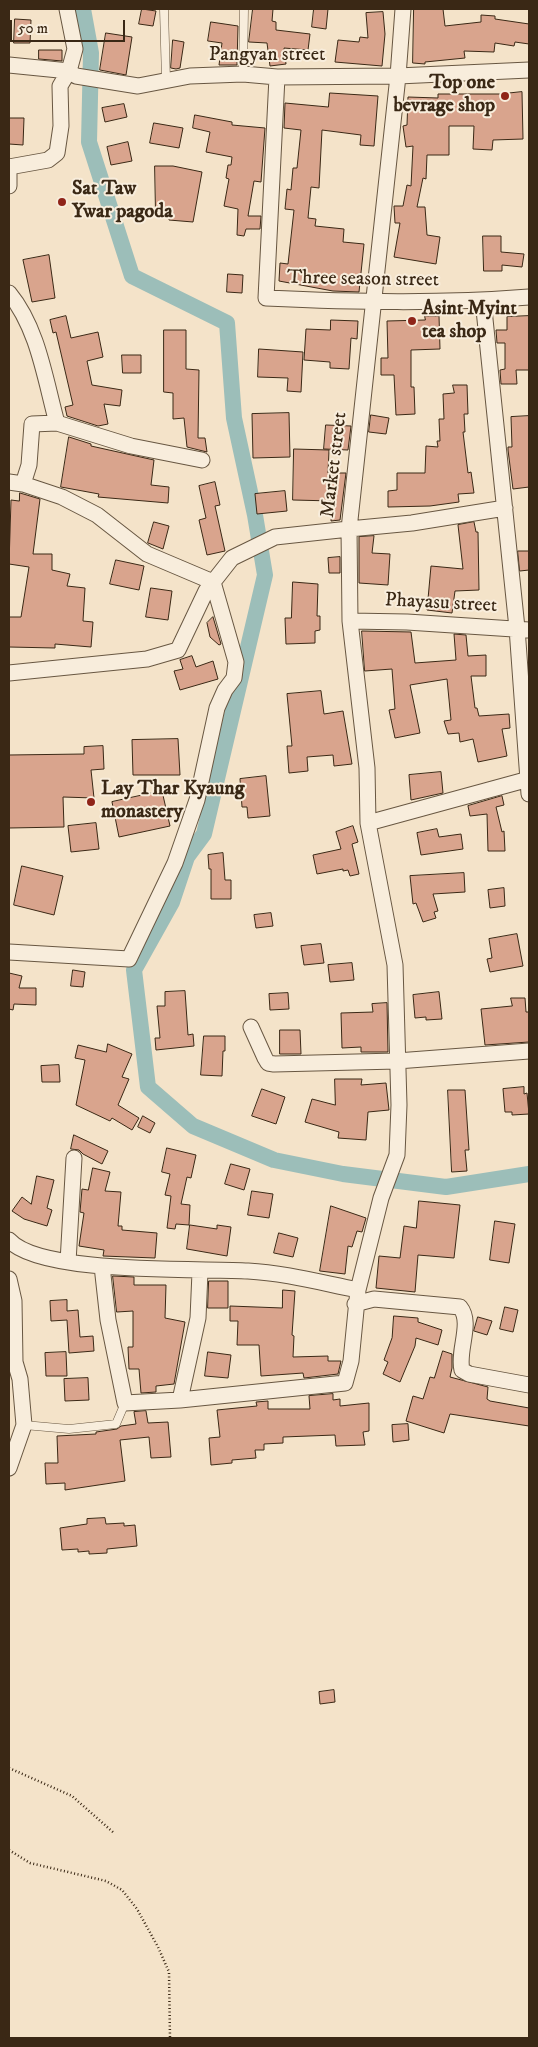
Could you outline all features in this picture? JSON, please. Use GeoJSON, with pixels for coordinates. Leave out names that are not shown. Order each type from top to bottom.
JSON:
{"type":"FeatureCollection","features":[{"type":"Feature","properties":{"kind":"street"},"geometry":{"type":"LineString","coordinates":[[9,186],[10,167],[48,160],[57,153],[61,126],[60,86],[73,73],[75,49],[67,9]]}},
{"type":"Feature","properties":{"kind":"street","name":"Market street"},"geometry":{"type":"LineString","coordinates":[[9,673],[147,659],[178,650],[206,591],[232,558],[275,537],[349,529],[398,76],[403,9]]}},
{"type":"Feature","properties":{"kind":"street","name":"Pangyan street"},"geometry":{"type":"LineString","coordinates":[[9,64],[73,73],[95,79],[138,86],[190,76],[243,74],[277,77],[398,76],[529,70]]}},
{"type":"Feature","properties":{"kind":"street","name":"Three season street"},"geometry":{"type":"LineString","coordinates":[[277,77],[266,298],[373,302],[483,300],[529,297]]}},
{"type":"Feature","properties":{"kind":"street"},"geometry":{"type":"LineString","coordinates":[[9,293],[22,310],[37,350],[57,423]]}},
{"type":"Feature","properties":{"kind":"street"},"geometry":{"type":"LineString","coordinates":[[368,823],[529,786],[523,629],[505,508],[483,300]]}},
{"type":"Feature","properties":{"kind":"street"},"geometry":{"type":"LineString","coordinates":[[9,952],[129,959],[175,863],[197,800],[218,708],[225,690],[234,678],[236,662],[213,582],[148,554],[97,515],[62,497],[16,483],[29,465],[32,424],[57,423],[131,446],[202,460]]}},
{"type":"Feature","properties":{"kind":"street"},"geometry":{"type":"LineString","coordinates":[[102,1266],[108,1320],[125,1403],[180,1400],[346,1383],[351,1361],[356,1297],[382,1198],[397,1155],[395,965],[368,823],[367,768],[350,621],[349,529],[412,523],[505,508]]}},
{"type":"Feature","properties":{"kind":"street","name":"Phayasu street"},"geometry":{"type":"LineString","coordinates":[[350,621],[523,629]]}},
{"type":"Feature","properties":{"kind":"street"},"geometry":{"type":"LineString","coordinates":[[251,1027],[268,1062],[397,1061],[529,1051]]}},
{"type":"Feature","properties":{"kind":"street"},"geometry":{"type":"LineString","coordinates":[[68,1262],[74,1158]]}},
{"type":"Feature","properties":{"kind":"street"},"geometry":{"type":"LineString","coordinates":[[9,1243],[24,1250],[68,1262],[200,1272],[249,1271],[356,1297],[460,1307],[465,1318],[460,1363],[462,1370],[469,1374],[529,1385]]}},
{"type":"Feature","properties":{"kind":"street"},"geometry":{"type":"LineString","coordinates":[[180,1400],[198,1318],[200,1272]]}},
{"type":"Feature","properties":{"kind":"street"},"geometry":{"type":"LineString","coordinates":[[9,1279],[14,1301],[15,1362],[20,1379],[24,1425],[9,1468]]}},
{"type":"Feature","properties":{"kind":"lane"},"geometry":{"type":"LineString","coordinates":[[164,9],[166,80]]}},
{"type":"Feature","properties":{"kind":"lane"},"geometry":{"type":"LineString","coordinates":[[243,74],[244,9]]}},
{"type":"Feature","properties":{"kind":"lane"},"geometry":{"type":"LineString","coordinates":[[24,1425],[69,1429],[116,1424],[125,1403]]}},
{"type":"Feature","properties":{"kind":"path"},"geometry":{"type":"LineString","coordinates":[[9,1768],[72,1796],[114,1833]]}},
{"type":"Feature","properties":{"kind":"path"},"geometry":{"type":"LineString","coordinates":[[9,1850],[30,1863],[106,1882],[122,1890],[137,1909],[158,1947],[169,1972],[170,2038]]}},
{"type":"Feature","properties":{"kind":"building"},"geometry":{"type":"Polygon","coordinates":[[[142,9],[156,11],[153,26],[139,24],[142,9]]]}},
{"type":"Feature","properties":{"kind":"building"},"geometry":{"type":"Polygon","coordinates":[[[253,9],[273,9],[272,21],[276,22],[276,30],[310,34],[308,50],[284,48],[286,64],[270,66],[267,43],[249,42],[253,9]]]}},
{"type":"Feature","properties":{"kind":"building"},"geometry":{"type":"Polygon","coordinates":[[[314,9],[328,9],[326,29],[312,27],[314,9]]]}},
{"type":"Feature","properties":{"kind":"building"},"geometry":{"type":"Polygon","coordinates":[[[414,9],[443,9],[445,26],[481,22],[481,15],[495,16],[495,19],[529,24],[529,44],[515,42],[514,46],[495,43],[494,52],[464,51],[465,58],[425,62],[425,64],[413,63],[414,9]]]}},
{"type":"Feature","properties":{"kind":"building"},"geometry":{"type":"Polygon","coordinates":[[[383,12],[385,34],[382,66],[335,62],[338,40],[359,42],[360,37],[368,38],[366,13],[383,12]]]}},
{"type":"Feature","properties":{"kind":"building"},"geometry":{"type":"Polygon","coordinates":[[[15,19],[31,20],[30,43],[14,43],[15,19]]]}},
{"type":"Feature","properties":{"kind":"building"},"geometry":{"type":"Polygon","coordinates":[[[211,22],[238,26],[237,65],[219,65],[222,43],[208,41],[211,22]]]}},
{"type":"Feature","properties":{"kind":"building"},"geometry":{"type":"Polygon","coordinates":[[[106,33],[132,37],[126,75],[100,70],[106,33]]]}},
{"type":"Feature","properties":{"kind":"building"},"geometry":{"type":"Polygon","coordinates":[[[173,40],[184,42],[180,68],[176,69],[171,68],[173,40]]]}},
{"type":"Feature","properties":{"kind":"building"},"geometry":{"type":"Polygon","coordinates":[[[39,50],[62,50],[62,61],[39,59],[39,50]]]}},
{"type":"Feature","properties":{"kind":"building"},"geometry":{"type":"Polygon","coordinates":[[[522,92],[523,139],[493,140],[492,150],[473,149],[474,126],[449,126],[449,155],[427,155],[426,179],[423,178],[417,207],[425,207],[427,235],[440,237],[436,264],[394,257],[400,223],[395,223],[394,206],[403,206],[407,185],[411,186],[413,146],[406,147],[403,126],[407,125],[408,97],[438,98],[438,94],[522,92]]]}},
{"type":"Feature","properties":{"kind":"building"},"geometry":{"type":"Polygon","coordinates":[[[330,93],[378,96],[374,146],[360,145],[361,135],[322,130],[319,188],[311,187],[308,218],[316,219],[315,226],[344,229],[343,242],[364,244],[359,292],[333,291],[279,281],[280,263],[288,264],[294,210],[285,209],[287,189],[291,190],[293,168],[297,168],[301,130],[284,128],[285,103],[328,107],[330,93]]]}},
{"type":"Feature","properties":{"kind":"building"},"geometry":{"type":"Polygon","coordinates":[[[124,104],[127,117],[105,122],[102,108],[124,104]]]}},
{"type":"Feature","properties":{"kind":"building"},"geometry":{"type":"Polygon","coordinates":[[[195,115],[232,122],[232,125],[265,128],[261,182],[254,181],[248,216],[261,216],[260,229],[246,229],[244,236],[237,235],[238,209],[224,206],[229,179],[226,178],[228,165],[231,165],[232,157],[206,152],[210,132],[193,128],[195,115]]]}},
{"type":"Feature","properties":{"kind":"building"},"geometry":{"type":"Polygon","coordinates":[[[9,118],[24,118],[23,145],[9,144],[9,118]]]}},
{"type":"Feature","properties":{"kind":"building"},"geometry":{"type":"Polygon","coordinates":[[[154,123],[183,128],[179,148],[150,143],[154,123]]]}},
{"type":"Feature","properties":{"kind":"building"},"geometry":{"type":"Polygon","coordinates":[[[128,142],[132,161],[111,165],[107,147],[128,142]]]}},
{"type":"Feature","properties":{"kind":"building"},"geometry":{"type":"Polygon","coordinates":[[[155,166],[173,166],[202,172],[193,222],[169,220],[170,214],[156,217],[155,166]]]}},
{"type":"Feature","properties":{"kind":"building"},"geometry":{"type":"Polygon","coordinates":[[[483,236],[501,236],[501,252],[524,254],[522,267],[502,265],[502,271],[484,271],[483,236]]]}},
{"type":"Feature","properties":{"kind":"building"},"geometry":{"type":"Polygon","coordinates":[[[49,255],[55,298],[32,302],[23,260],[49,255]]]}},
{"type":"Feature","properties":{"kind":"building"},"geometry":{"type":"Polygon","coordinates":[[[228,274],[243,275],[242,293],[227,292],[228,274]]]}},
{"type":"Feature","properties":{"kind":"building"},"geometry":{"type":"Polygon","coordinates":[[[66,316],[71,338],[98,332],[103,357],[87,361],[92,385],[122,390],[120,406],[104,404],[108,424],[98,426],[67,416],[65,407],[73,405],[56,332],[53,333],[50,320],[66,316]]]}},
{"type":"Feature","properties":{"kind":"building"},"geometry":{"type":"Polygon","coordinates":[[[425,316],[439,316],[440,349],[411,350],[411,387],[414,387],[415,414],[396,415],[394,375],[381,375],[381,358],[388,358],[387,321],[425,320],[425,316]]]}},
{"type":"Feature","properties":{"kind":"building"},"geometry":{"type":"Polygon","coordinates":[[[529,316],[529,370],[516,370],[517,384],[501,384],[500,370],[505,369],[505,343],[497,343],[496,330],[507,330],[507,317],[529,316]]]}},
{"type":"Feature","properties":{"kind":"building"},"geometry":{"type":"Polygon","coordinates":[[[331,320],[358,321],[357,339],[351,338],[349,369],[330,368],[330,362],[304,360],[306,329],[330,330],[331,320]]]}},
{"type":"Feature","properties":{"kind":"building"},"geometry":{"type":"Polygon","coordinates":[[[164,330],[186,330],[186,369],[199,370],[198,438],[205,438],[207,452],[187,447],[184,418],[173,419],[173,393],[164,392],[164,330]]]}},
{"type":"Feature","properties":{"kind":"building"},"geometry":{"type":"Polygon","coordinates":[[[259,349],[303,352],[301,392],[287,391],[288,378],[258,377],[259,349]]]}},
{"type":"Feature","properties":{"kind":"building"},"geometry":{"type":"Polygon","coordinates":[[[122,355],[141,355],[141,373],[123,373],[122,355]]]}},
{"type":"Feature","properties":{"kind":"building"},"geometry":{"type":"Polygon","coordinates":[[[453,385],[467,385],[468,414],[464,414],[465,432],[463,432],[468,473],[471,472],[474,493],[458,494],[459,502],[430,506],[388,507],[388,491],[397,490],[397,473],[425,473],[426,446],[438,447],[437,441],[440,441],[439,419],[444,419],[443,394],[454,393],[453,385]]]}},
{"type":"Feature","properties":{"kind":"building"},"geometry":{"type":"Polygon","coordinates":[[[289,413],[290,457],[253,458],[252,414],[289,413]]]}},
{"type":"Feature","properties":{"kind":"building"},"geometry":{"type":"Polygon","coordinates":[[[371,415],[389,418],[386,434],[369,432],[371,415]]]}},
{"type":"Feature","properties":{"kind":"building"},"geometry":{"type":"Polygon","coordinates":[[[529,416],[529,487],[513,489],[508,450],[508,447],[512,447],[511,417],[529,416]]]}},
{"type":"Feature","properties":{"kind":"building"},"geometry":{"type":"Polygon","coordinates":[[[326,425],[351,426],[348,450],[324,449],[326,425]]]}},
{"type":"Feature","properties":{"kind":"building"},"geometry":{"type":"Polygon","coordinates":[[[69,437],[91,444],[91,446],[154,460],[151,485],[169,487],[168,503],[98,497],[99,494],[61,487],[69,437]]]}},
{"type":"Feature","properties":{"kind":"building"},"geometry":{"type":"Polygon","coordinates":[[[294,449],[329,450],[328,473],[346,473],[340,520],[331,521],[333,501],[293,500],[294,449]]]}},
{"type":"Feature","properties":{"kind":"building"},"geometry":{"type":"Polygon","coordinates":[[[215,482],[220,505],[215,506],[225,551],[207,555],[199,520],[206,518],[199,486],[215,482]]]}},
{"type":"Feature","properties":{"kind":"building"},"geometry":{"type":"Polygon","coordinates":[[[285,491],[287,511],[257,514],[255,494],[285,491]]]}},
{"type":"Feature","properties":{"kind":"building"},"geometry":{"type":"Polygon","coordinates":[[[20,493],[40,499],[33,554],[52,554],[52,570],[70,574],[67,586],[85,588],[83,621],[93,622],[91,647],[55,644],[55,648],[9,647],[9,617],[21,617],[29,567],[9,564],[11,500],[19,501],[20,493]]]}},
{"type":"Feature","properties":{"kind":"building"},"geometry":{"type":"Polygon","coordinates":[[[154,522],[169,526],[163,549],[148,543],[154,522]]]}},
{"type":"Feature","properties":{"kind":"building"},"geometry":{"type":"Polygon","coordinates":[[[474,522],[476,532],[478,532],[479,590],[455,591],[452,613],[427,610],[431,566],[463,569],[458,525],[474,522]]]}},
{"type":"Feature","properties":{"kind":"building"},"geometry":{"type":"Polygon","coordinates":[[[374,536],[372,553],[390,554],[388,585],[359,583],[359,537],[374,536]]]}},
{"type":"Feature","properties":{"kind":"building"},"geometry":{"type":"Polygon","coordinates":[[[518,551],[529,551],[529,570],[520,571],[518,551]]]}},
{"type":"Feature","properties":{"kind":"building"},"geometry":{"type":"Polygon","coordinates":[[[340,557],[340,573],[329,573],[328,558],[340,557]]]}},
{"type":"Feature","properties":{"kind":"building"},"geometry":{"type":"Polygon","coordinates":[[[116,560],[144,566],[139,590],[110,584],[116,560]]]}},
{"type":"Feature","properties":{"kind":"building"},"geometry":{"type":"Polygon","coordinates":[[[293,582],[318,584],[317,616],[320,616],[320,630],[315,631],[315,643],[286,644],[285,618],[291,618],[293,582]]]}},
{"type":"Feature","properties":{"kind":"building"},"geometry":{"type":"Polygon","coordinates":[[[151,588],[172,591],[168,620],[146,617],[151,588]]]}},
{"type":"Feature","properties":{"kind":"building"},"geometry":{"type":"Polygon","coordinates":[[[213,617],[221,644],[219,645],[210,637],[207,623],[213,617]]]}},
{"type":"Feature","properties":{"kind":"building"},"geometry":{"type":"Polygon","coordinates":[[[362,631],[411,632],[415,663],[456,660],[454,634],[466,635],[468,656],[486,655],[486,676],[471,676],[475,708],[477,708],[479,716],[509,714],[510,728],[502,729],[507,756],[478,762],[473,739],[460,742],[459,733],[448,734],[444,721],[451,720],[447,679],[410,685],[420,733],[395,738],[389,710],[395,709],[392,669],[365,671],[362,631]]]}},
{"type":"Feature","properties":{"kind":"building"},"geometry":{"type":"Polygon","coordinates":[[[192,656],[196,667],[213,661],[218,679],[180,690],[174,671],[183,669],[180,660],[192,656]]]}},
{"type":"Feature","properties":{"kind":"building"},"geometry":{"type":"Polygon","coordinates":[[[321,691],[324,714],[343,711],[352,764],[334,766],[333,755],[307,757],[308,771],[289,773],[287,746],[292,746],[287,694],[321,691]]]}},
{"type":"Feature","properties":{"kind":"building"},"geometry":{"type":"Polygon","coordinates":[[[178,739],[180,775],[133,775],[132,740],[178,739]]]}},
{"type":"Feature","properties":{"kind":"building"},"geometry":{"type":"Polygon","coordinates":[[[103,746],[104,769],[91,770],[94,798],[63,797],[64,827],[9,828],[9,755],[84,754],[84,747],[103,746]]]}},
{"type":"Feature","properties":{"kind":"building"},"geometry":{"type":"Polygon","coordinates":[[[441,772],[443,793],[411,800],[409,775],[441,772]]]}},
{"type":"Feature","properties":{"kind":"building"},"geometry":{"type":"Polygon","coordinates":[[[266,776],[270,816],[248,818],[247,807],[242,807],[240,779],[266,776]]]}},
{"type":"Feature","properties":{"kind":"building"},"geometry":{"type":"Polygon","coordinates":[[[162,791],[170,826],[119,837],[112,802],[162,791]]]}},
{"type":"Feature","properties":{"kind":"building"},"geometry":{"type":"Polygon","coordinates":[[[502,796],[504,805],[496,807],[502,832],[504,831],[505,851],[488,851],[487,814],[470,816],[468,806],[502,796]]]}},
{"type":"Feature","properties":{"kind":"building"},"geometry":{"type":"Polygon","coordinates":[[[96,823],[99,849],[71,852],[68,826],[96,823]]]}},
{"type":"Feature","properties":{"kind":"building"},"geometry":{"type":"Polygon","coordinates":[[[353,826],[358,842],[352,844],[359,874],[350,876],[348,870],[343,871],[343,869],[317,874],[313,855],[341,849],[336,832],[353,826]]]}},
{"type":"Feature","properties":{"kind":"building"},"geometry":{"type":"Polygon","coordinates":[[[437,829],[439,837],[461,834],[463,849],[421,855],[417,833],[437,829]]]}},
{"type":"Feature","properties":{"kind":"building"},"geometry":{"type":"Polygon","coordinates":[[[223,853],[225,880],[231,880],[231,899],[211,899],[211,869],[209,869],[208,855],[223,853]]]}},
{"type":"Feature","properties":{"kind":"building"},"geometry":{"type":"Polygon","coordinates":[[[22,866],[63,876],[54,915],[14,905],[22,866]]]}},
{"type":"Feature","properties":{"kind":"building"},"geometry":{"type":"Polygon","coordinates":[[[464,873],[465,892],[433,894],[438,911],[434,912],[436,918],[423,922],[416,903],[413,904],[410,876],[464,873]]]}},
{"type":"Feature","properties":{"kind":"building"},"geometry":{"type":"Polygon","coordinates":[[[504,888],[505,906],[490,908],[488,890],[504,888]]]}},
{"type":"Feature","properties":{"kind":"building"},"geometry":{"type":"Polygon","coordinates":[[[271,913],[273,926],[256,928],[254,915],[271,913]]]}},
{"type":"Feature","properties":{"kind":"building"},"geometry":{"type":"Polygon","coordinates":[[[517,934],[523,966],[490,972],[487,959],[492,958],[489,939],[517,934]]]}},
{"type":"Feature","properties":{"kind":"building"},"geometry":{"type":"Polygon","coordinates":[[[321,944],[324,963],[304,965],[301,946],[321,944]]]}},
{"type":"Feature","properties":{"kind":"building"},"geometry":{"type":"Polygon","coordinates":[[[352,963],[354,980],[330,982],[328,965],[352,963]]]}},
{"type":"Feature","properties":{"kind":"building"},"geometry":{"type":"Polygon","coordinates":[[[73,970],[85,972],[83,987],[71,986],[73,970]]]}},
{"type":"Feature","properties":{"kind":"building"},"geometry":{"type":"Polygon","coordinates":[[[9,973],[22,976],[19,988],[36,988],[36,1005],[14,1004],[13,1010],[9,1009],[9,973]]]}},
{"type":"Feature","properties":{"kind":"building"},"geometry":{"type":"Polygon","coordinates":[[[185,991],[188,1035],[193,1034],[194,1046],[156,1050],[155,1038],[160,1038],[157,1006],[165,1006],[165,992],[185,991]]]}},
{"type":"Feature","properties":{"kind":"building"},"geometry":{"type":"Polygon","coordinates":[[[439,992],[442,1019],[426,1020],[426,1017],[415,1018],[413,995],[439,992]]]}},
{"type":"Feature","properties":{"kind":"building"},"geometry":{"type":"Polygon","coordinates":[[[288,993],[289,1009],[270,1010],[269,994],[288,993]]]}},
{"type":"Feature","properties":{"kind":"building"},"geometry":{"type":"Polygon","coordinates":[[[511,998],[525,998],[526,1012],[529,1012],[529,1042],[485,1045],[481,1009],[512,1006],[511,998]]]}},
{"type":"Feature","properties":{"kind":"building"},"geometry":{"type":"Polygon","coordinates":[[[387,1003],[388,1052],[361,1052],[361,1047],[342,1048],[341,1013],[373,1012],[372,1004],[387,1003]]]}},
{"type":"Feature","properties":{"kind":"building"},"geometry":{"type":"Polygon","coordinates":[[[280,1030],[300,1030],[301,1054],[280,1054],[280,1030]]]}},
{"type":"Feature","properties":{"kind":"building"},"geometry":{"type":"Polygon","coordinates":[[[204,1036],[225,1036],[222,1076],[201,1075],[204,1036]]]}},
{"type":"Feature","properties":{"kind":"building"},"geometry":{"type":"Polygon","coordinates":[[[108,1044],[132,1054],[122,1077],[129,1079],[118,1105],[139,1118],[132,1130],[112,1118],[110,1121],[76,1105],[85,1060],[75,1058],[78,1045],[106,1052],[108,1044]]]}},
{"type":"Feature","properties":{"kind":"building"},"geometry":{"type":"Polygon","coordinates":[[[59,1065],[60,1082],[42,1082],[41,1066],[59,1065]]]}},
{"type":"Feature","properties":{"kind":"building"},"geometry":{"type":"Polygon","coordinates":[[[335,1079],[362,1079],[361,1085],[386,1083],[389,1110],[368,1112],[366,1140],[338,1138],[339,1132],[305,1122],[312,1099],[335,1105],[335,1079]]]}},
{"type":"Feature","properties":{"kind":"building"},"geometry":{"type":"Polygon","coordinates":[[[524,1087],[524,1094],[527,1093],[529,1114],[512,1115],[512,1112],[505,1112],[503,1089],[524,1087]]]}},
{"type":"Feature","properties":{"kind":"building"},"geometry":{"type":"Polygon","coordinates":[[[262,1089],[285,1097],[276,1124],[252,1116],[262,1089]]]}},
{"type":"Feature","properties":{"kind":"building"},"geometry":{"type":"Polygon","coordinates":[[[448,1090],[465,1090],[469,1150],[465,1150],[467,1171],[452,1172],[448,1090]]]}},
{"type":"Feature","properties":{"kind":"building"},"geometry":{"type":"Polygon","coordinates":[[[143,1116],[155,1123],[150,1133],[138,1127],[143,1116]]]}},
{"type":"Feature","properties":{"kind":"building"},"geometry":{"type":"Polygon","coordinates":[[[74,1135],[108,1151],[102,1164],[79,1150],[71,1149],[74,1135]]]}},
{"type":"Feature","properties":{"kind":"building"},"geometry":{"type":"Polygon","coordinates":[[[167,1148],[196,1155],[191,1178],[187,1177],[181,1204],[190,1205],[189,1225],[176,1224],[175,1229],[167,1228],[171,1196],[165,1195],[170,1174],[162,1172],[167,1148]]]}},
{"type":"Feature","properties":{"kind":"building"},"geometry":{"type":"Polygon","coordinates":[[[231,1164],[250,1169],[244,1190],[225,1184],[231,1164]]]}},
{"type":"Feature","properties":{"kind":"building"},"geometry":{"type":"Polygon","coordinates":[[[93,1168],[110,1172],[105,1191],[121,1192],[118,1226],[122,1226],[122,1230],[157,1233],[155,1258],[103,1256],[104,1250],[79,1246],[84,1213],[80,1212],[82,1189],[88,1190],[93,1168]]]}},
{"type":"Feature","properties":{"kind":"building"},"geometry":{"type":"Polygon","coordinates":[[[37,1176],[54,1180],[47,1208],[52,1210],[47,1226],[24,1219],[12,1211],[22,1197],[31,1204],[37,1176]]]}},
{"type":"Feature","properties":{"kind":"building"},"geometry":{"type":"Polygon","coordinates":[[[252,1191],[273,1194],[269,1218],[248,1215],[252,1191]]]}},
{"type":"Feature","properties":{"kind":"building"},"geometry":{"type":"Polygon","coordinates":[[[419,1201],[460,1205],[454,1258],[418,1255],[415,1292],[376,1288],[379,1256],[400,1258],[404,1226],[416,1228],[419,1201]]]}},
{"type":"Feature","properties":{"kind":"building"},"geometry":{"type":"Polygon","coordinates":[[[331,1206],[366,1218],[362,1232],[357,1231],[352,1247],[348,1246],[345,1274],[320,1271],[331,1206]]]}},
{"type":"Feature","properties":{"kind":"building"},"geometry":{"type":"Polygon","coordinates":[[[495,1221],[515,1224],[509,1263],[490,1260],[495,1221]]]}},
{"type":"Feature","properties":{"kind":"building"},"geometry":{"type":"Polygon","coordinates":[[[190,1225],[217,1229],[217,1225],[231,1227],[227,1256],[187,1249],[190,1225]]]}},
{"type":"Feature","properties":{"kind":"building"},"geometry":{"type":"Polygon","coordinates":[[[279,1233],[298,1238],[293,1257],[274,1253],[279,1233]]]}},
{"type":"Feature","properties":{"kind":"building"},"geometry":{"type":"Polygon","coordinates":[[[113,1276],[134,1277],[134,1285],[166,1285],[165,1318],[185,1322],[174,1384],[156,1386],[156,1392],[141,1393],[139,1369],[129,1369],[128,1347],[133,1347],[133,1311],[117,1312],[113,1276]]]}},
{"type":"Feature","properties":{"kind":"building"},"geometry":{"type":"Polygon","coordinates":[[[209,1281],[228,1281],[228,1308],[208,1308],[209,1281]]]}},
{"type":"Feature","properties":{"kind":"building"},"geometry":{"type":"Polygon","coordinates":[[[283,1290],[295,1291],[292,1335],[294,1336],[293,1357],[328,1356],[328,1361],[341,1361],[338,1374],[304,1378],[303,1373],[261,1376],[259,1345],[237,1345],[238,1321],[230,1321],[230,1306],[282,1308],[283,1290]]]}},
{"type":"Feature","properties":{"kind":"building"},"geometry":{"type":"Polygon","coordinates":[[[67,1300],[67,1311],[78,1310],[80,1337],[93,1336],[94,1351],[69,1353],[67,1320],[51,1321],[50,1301],[67,1300]]]}},
{"type":"Feature","properties":{"kind":"building"},"geometry":{"type":"Polygon","coordinates":[[[505,1307],[518,1310],[513,1332],[500,1329],[505,1307]]]}},
{"type":"Feature","properties":{"kind":"building"},"geometry":{"type":"Polygon","coordinates":[[[394,1316],[418,1318],[418,1322],[442,1330],[438,1345],[416,1338],[415,1346],[400,1382],[383,1374],[388,1362],[384,1360],[392,1338],[394,1316]]]}},
{"type":"Feature","properties":{"kind":"building"},"geometry":{"type":"Polygon","coordinates":[[[478,1317],[492,1321],[487,1335],[474,1331],[478,1317]]]}},
{"type":"Feature","properties":{"kind":"building"},"geometry":{"type":"Polygon","coordinates":[[[443,1351],[452,1354],[450,1377],[488,1387],[487,1399],[490,1401],[529,1408],[529,1426],[450,1414],[444,1433],[406,1421],[413,1396],[423,1399],[430,1377],[434,1378],[443,1351]]]}},
{"type":"Feature","properties":{"kind":"building"},"geometry":{"type":"Polygon","coordinates":[[[66,1352],[67,1376],[46,1376],[45,1353],[66,1352]]]}},
{"type":"Feature","properties":{"kind":"building"},"geometry":{"type":"Polygon","coordinates":[[[208,1352],[231,1355],[228,1378],[205,1376],[208,1352]]]}},
{"type":"Feature","properties":{"kind":"building"},"geometry":{"type":"Polygon","coordinates":[[[88,1378],[89,1400],[65,1401],[64,1379],[88,1378]]]}},
{"type":"Feature","properties":{"kind":"building"},"geometry":{"type":"Polygon","coordinates":[[[333,1394],[333,1400],[340,1399],[340,1406],[369,1403],[369,1431],[363,1432],[365,1445],[336,1446],[335,1435],[283,1437],[283,1443],[264,1444],[264,1450],[255,1450],[256,1458],[232,1460],[232,1463],[211,1465],[209,1438],[220,1437],[217,1410],[257,1406],[256,1402],[268,1401],[268,1409],[310,1409],[309,1396],[333,1394]]]}},
{"type":"Feature","properties":{"kind":"building"},"geometry":{"type":"Polygon","coordinates":[[[146,1411],[148,1423],[168,1422],[171,1457],[151,1458],[149,1437],[120,1440],[125,1481],[65,1490],[65,1483],[46,1484],[45,1463],[58,1463],[57,1436],[96,1434],[96,1432],[136,1424],[134,1412],[146,1411]]]}},
{"type":"Feature","properties":{"kind":"building"},"geometry":{"type":"Polygon","coordinates":[[[408,1424],[409,1440],[393,1442],[392,1425],[408,1424]]]}},
{"type":"Feature","properties":{"kind":"building"},"geometry":{"type":"Polygon","coordinates":[[[105,1518],[106,1524],[124,1523],[124,1526],[135,1525],[137,1546],[107,1549],[107,1553],[89,1554],[89,1551],[78,1552],[78,1549],[62,1550],[60,1528],[87,1524],[87,1519],[105,1518]]]}},
{"type":"Feature","properties":{"kind":"building"},"geometry":{"type":"Polygon","coordinates":[[[334,1690],[335,1702],[320,1704],[319,1692],[334,1690]]]}},
{"type":"Feature","properties":{"kind":"waterway"},"geometry":{"type":"LineString","coordinates":[[83,9],[91,53],[89,142],[132,276],[227,323],[234,418],[255,515],[265,575],[204,834],[187,857],[172,902],[134,970],[148,1087],[193,1126],[274,1160],[343,1174],[446,1187],[529,1174]]}},
{"type":"Feature","properties":{"kind":"place","name":"Top one bevrage shop"},"geometry":{"type":"Point","coordinates":[505,96]}},
{"type":"Feature","properties":{"kind":"place","name":"Sat Taw Ywar pagoda"},"geometry":{"type":"Point","coordinates":[62,202]}},
{"type":"Feature","properties":{"kind":"place","name":"Asint Myint tea shop"},"geometry":{"type":"Point","coordinates":[412,321]}},
{"type":"Feature","properties":{"kind":"place","name":"Lay Thar Kyaung monastery"},"geometry":{"type":"Point","coordinates":[91,802]}}]}
